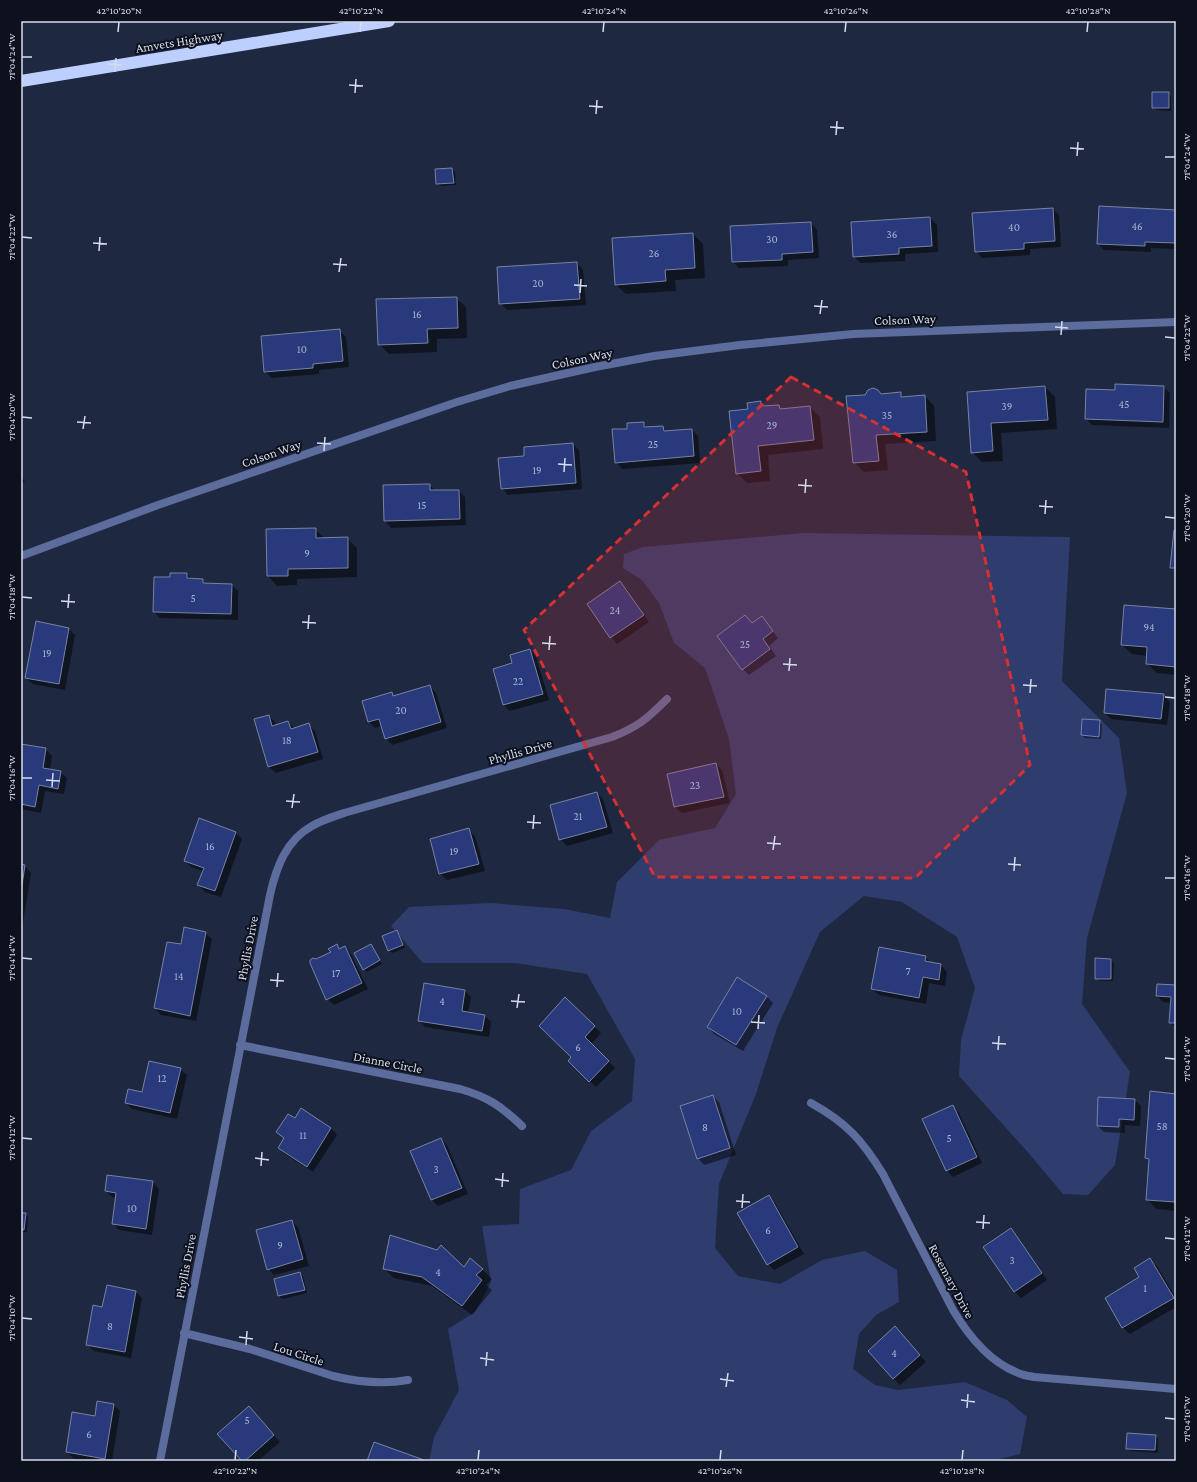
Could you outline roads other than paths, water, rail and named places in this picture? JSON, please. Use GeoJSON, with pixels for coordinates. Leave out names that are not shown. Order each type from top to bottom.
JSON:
{"type":"FeatureCollection","features":[{"type":"Feature","properties":{"kind":"highway","name":"Amvets Highway"},"geometry":{"type":"LineString","coordinates":[[21,81],[389,21]]}},
{"type":"Feature","properties":{"kind":"street","name":"Colson Way"},"geometry":{"type":"LineString","coordinates":[[21,556],[158,505],[457,402],[510,386],[588,368],[654,356],[845,334],[1176,322]]}},
{"type":"Feature","properties":{"kind":"street","name":"Phyllis Drive"},"geometry":{"type":"LineString","coordinates":[[160,1461],[240,1045],[274,878],[288,848],[298,836],[312,826],[344,813],[612,737],[639,725],[667,699]]}},
{"type":"Feature","properties":{"kind":"street","name":"Dianne Circle"},"geometry":{"type":"LineString","coordinates":[[240,1045],[460,1089],[486,1098],[505,1110],[522,1126]]}},
{"type":"Feature","properties":{"kind":"street","name":"Rosemary Drive"},"geometry":{"type":"LineString","coordinates":[[811,1103],[836,1118],[862,1142],[873,1157],[963,1327],[974,1340],[1002,1365],[1017,1373],[1034,1377],[1176,1389]]}},
{"type":"Feature","properties":{"kind":"street","name":"Lou Circle"},"geometry":{"type":"LineString","coordinates":[[184,1333],[228,1343],[349,1380],[383,1383],[408,1380]]}}]}
